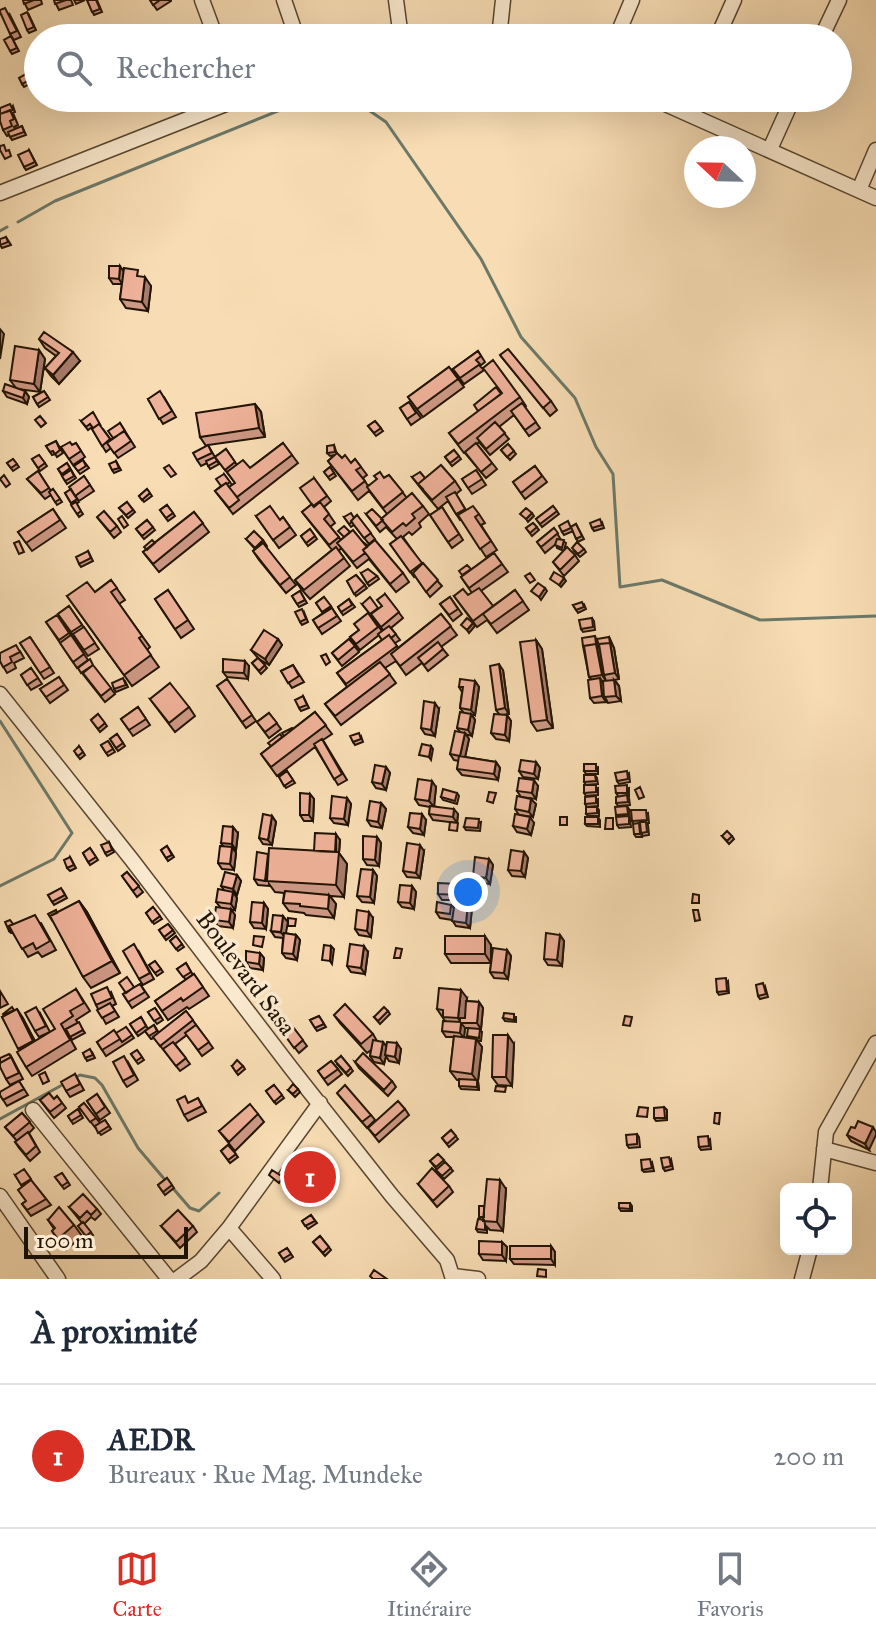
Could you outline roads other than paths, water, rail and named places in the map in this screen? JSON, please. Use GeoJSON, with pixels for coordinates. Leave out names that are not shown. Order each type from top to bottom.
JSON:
{"type":"FeatureCollection","features":[{"type":"Feature","properties":{"kind":"street"},"geometry":{"type":"LineString","coordinates":[[202,0],[211,24]]}},
{"type":"Feature","properties":{"kind":"street"},"geometry":{"type":"LineString","coordinates":[[284,0],[292,24]]}},
{"type":"Feature","properties":{"kind":"street"},"geometry":{"type":"LineString","coordinates":[[396,0],[399,24]]}},
{"type":"Feature","properties":{"kind":"street"},"geometry":{"type":"LineString","coordinates":[[500,24],[503,0]]}},
{"type":"Feature","properties":{"kind":"street"},"geometry":{"type":"LineString","coordinates":[[622,24],[632,0]]}},
{"type":"Feature","properties":{"kind":"street"},"geometry":{"type":"LineString","coordinates":[[723,24],[734,0]]}},
{"type":"Feature","properties":{"kind":"street"},"geometry":{"type":"LineString","coordinates":[[828,24],[839,0]]}},
{"type":"Feature","properties":{"kind":"street"},"geometry":{"type":"LineString","coordinates":[[0,193],[204,112]]}},
{"type":"Feature","properties":{"kind":"street"},"geometry":{"type":"LineString","coordinates":[[700,112],[770,149],[876,198]]}},
{"type":"Feature","properties":{"kind":"street"},"geometry":{"type":"LineString","coordinates":[[770,149],[787,112]]}},
{"type":"Feature","properties":{"kind":"street"},"geometry":{"type":"LineString","coordinates":[[859,190],[876,150]]}},
{"type":"Feature","properties":{"kind":"street","name":"Boulevard Sasa"},"geometry":{"type":"LineString","coordinates":[[0,694],[392,1196],[447,1260],[453,1277]]}},
{"type":"Feature","properties":{"kind":"street"},"geometry":{"type":"LineString","coordinates":[[821,1183],[826,1132],[876,1043]]}},
{"type":"Feature","properties":{"kind":"street"},"geometry":{"type":"LineString","coordinates":[[177,1279],[201,1261],[229,1228],[320,1103]]}},
{"type":"Feature","properties":{"kind":"street"},"geometry":{"type":"LineString","coordinates":[[33,1110],[169,1279]]}},
{"type":"Feature","properties":{"kind":"street"},"geometry":{"type":"LineString","coordinates":[[824,1149],[876,1163]]}},
{"type":"Feature","properties":{"kind":"street"},"geometry":{"type":"LineString","coordinates":[[0,1197],[58,1279]]}},
{"type":"Feature","properties":{"kind":"street"},"geometry":{"type":"LineString","coordinates":[[229,1228],[273,1279]]}},
{"type":"Feature","properties":{"kind":"street"},"geometry":{"type":"LineString","coordinates":[[802,1279],[808,1255]]}},
{"type":"Feature","properties":{"kind":"street"},"geometry":{"type":"LineString","coordinates":[[453,1277],[478,1279]]}},
{"type":"Feature","properties":{"kind":"waterway"},"geometry":{"type":"LineString","coordinates":[[18,222],[55,201],[275,112]]}},
{"type":"Feature","properties":{"kind":"waterway"},"geometry":{"type":"LineString","coordinates":[[371,112],[386,122],[481,259],[521,337],[575,398],[596,447],[613,474],[620,587],[662,580],[760,620],[876,616]]}},
{"type":"Feature","properties":{"kind":"waterway"},"geometry":{"type":"LineString","coordinates":[[0,231],[7,227]]}},
{"type":"Feature","properties":{"kind":"waterway"},"geometry":{"type":"LineString","coordinates":[[0,721],[72,833],[54,859],[0,886]]}},
{"type":"Feature","properties":{"kind":"waterway"},"geometry":{"type":"LineString","coordinates":[[74,1078],[80,1075],[95,1078],[102,1085],[138,1148],[166,1181]]}},
{"type":"Feature","properties":{"kind":"waterway"},"geometry":{"type":"LineString","coordinates":[[0,1119],[64,1084]]}},
{"type":"Feature","properties":{"kind":"waterway"},"geometry":{"type":"LineString","coordinates":[[171,1186],[190,1208],[199,1211],[219,1193]]}},
{"type":"Feature","properties":{"kind":"place","name":"AEDR"},"geometry":{"type":"Point","coordinates":[310,1177]}}]}
